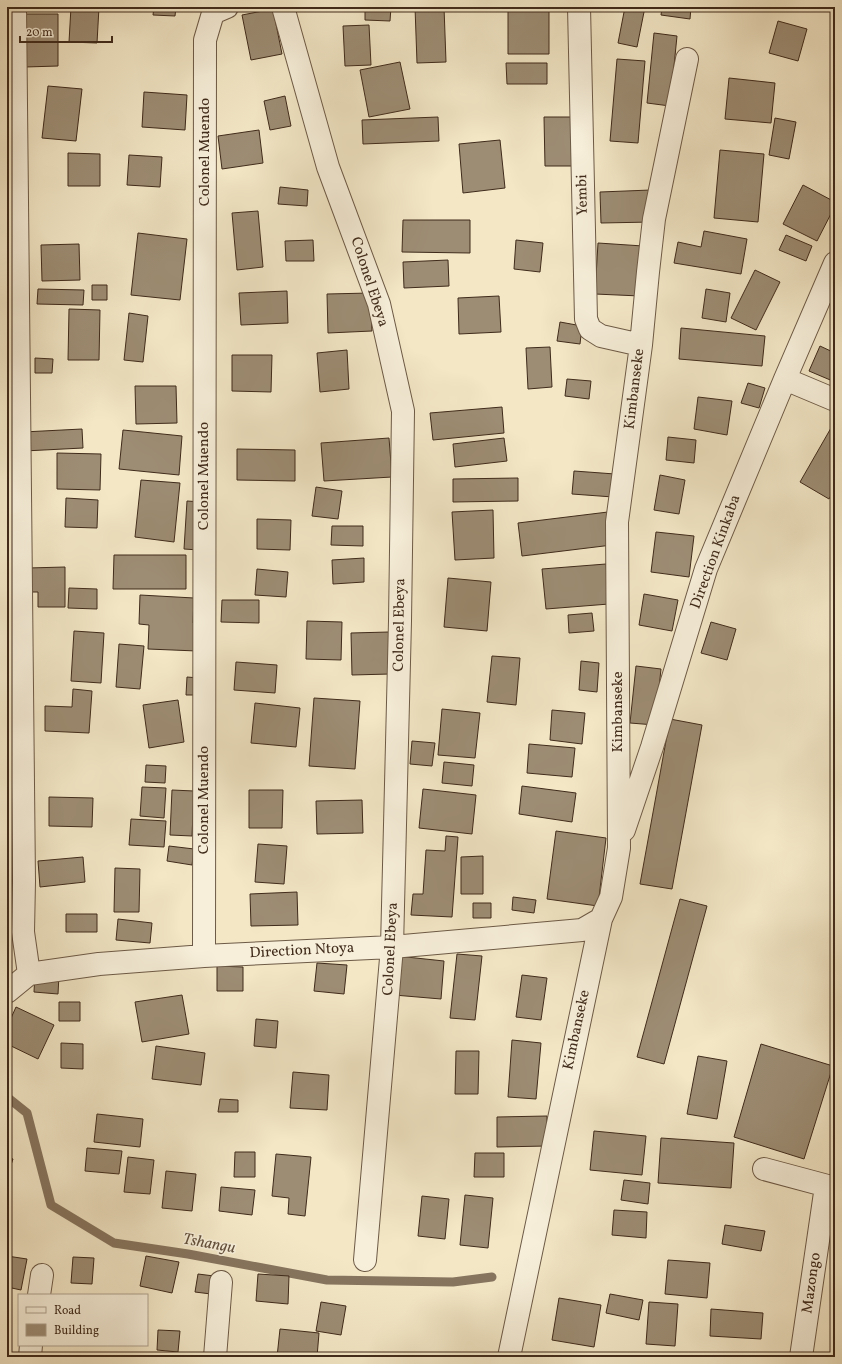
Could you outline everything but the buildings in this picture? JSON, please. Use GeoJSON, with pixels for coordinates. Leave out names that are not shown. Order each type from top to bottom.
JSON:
{"type":"FeatureCollection","features":[{"type":"Feature","properties":{"kind":"street"},"geometry":{"type":"LineString","coordinates":[[7,992],[29,974],[23,932],[24,881],[15,7]]}},
{"type":"Feature","properties":{"kind":"street","name":"Colonel Muendo"},"geometry":{"type":"LineString","coordinates":[[204,956],[205,40],[214,13],[226,7]]}},
{"type":"Feature","properties":{"kind":"street","name":"Colonel Ebeya"},"geometry":{"type":"LineString","coordinates":[[283,7],[328,167],[379,304],[403,411],[400,621],[392,947],[365,1260]]}},
{"type":"Feature","properties":{"kind":"street","name":"Yembi"},"geometry":{"type":"LineString","coordinates":[[579,7],[586,319],[590,329],[601,336],[641,345]]}},
{"type":"Feature","properties":{"kind":"street","name":"Kimbanseke"},"geometry":{"type":"LineString","coordinates":[[509,1357],[601,919],[611,897],[618,848],[617,522],[641,345],[654,219],[687,59]]}},
{"type":"Feature","properties":{"kind":"street","name":"Direction Kinkaba"},"geometry":{"type":"LineString","coordinates":[[618,848],[654,740],[706,569],[785,378],[835,263]]}},
{"type":"Feature","properties":{"kind":"street"},"geometry":{"type":"LineString","coordinates":[[785,378],[835,400]]}},
{"type":"Feature","properties":{"kind":"street","name":"Direction Ntoya"},"geometry":{"type":"LineString","coordinates":[[29,974],[99,964],[204,956],[392,947],[582,930],[601,919]]}},
{"type":"Feature","properties":{"kind":"street"},"geometry":{"type":"LineString","coordinates":[[764,1169],[831,1187]]}},
{"type":"Feature","properties":{"kind":"street","name":"Mazongo"},"geometry":{"type":"LineString","coordinates":[[801,1357],[831,1187]]}},
{"type":"Feature","properties":{"kind":"street"},"geometry":{"type":"LineString","coordinates":[[215,1357],[221,1282]]}},
{"type":"Feature","properties":{"kind":"street"},"geometry":{"type":"LineString","coordinates":[[30,1357],[31,1346]]}},
{"type":"Feature","properties":{"kind":"waterway","name":"Tshangu"},"geometry":{"type":"LineString","coordinates":[[7,1097],[27,1113],[51,1205],[114,1243],[188,1254],[327,1280],[453,1282],[492,1277]]}}]}
